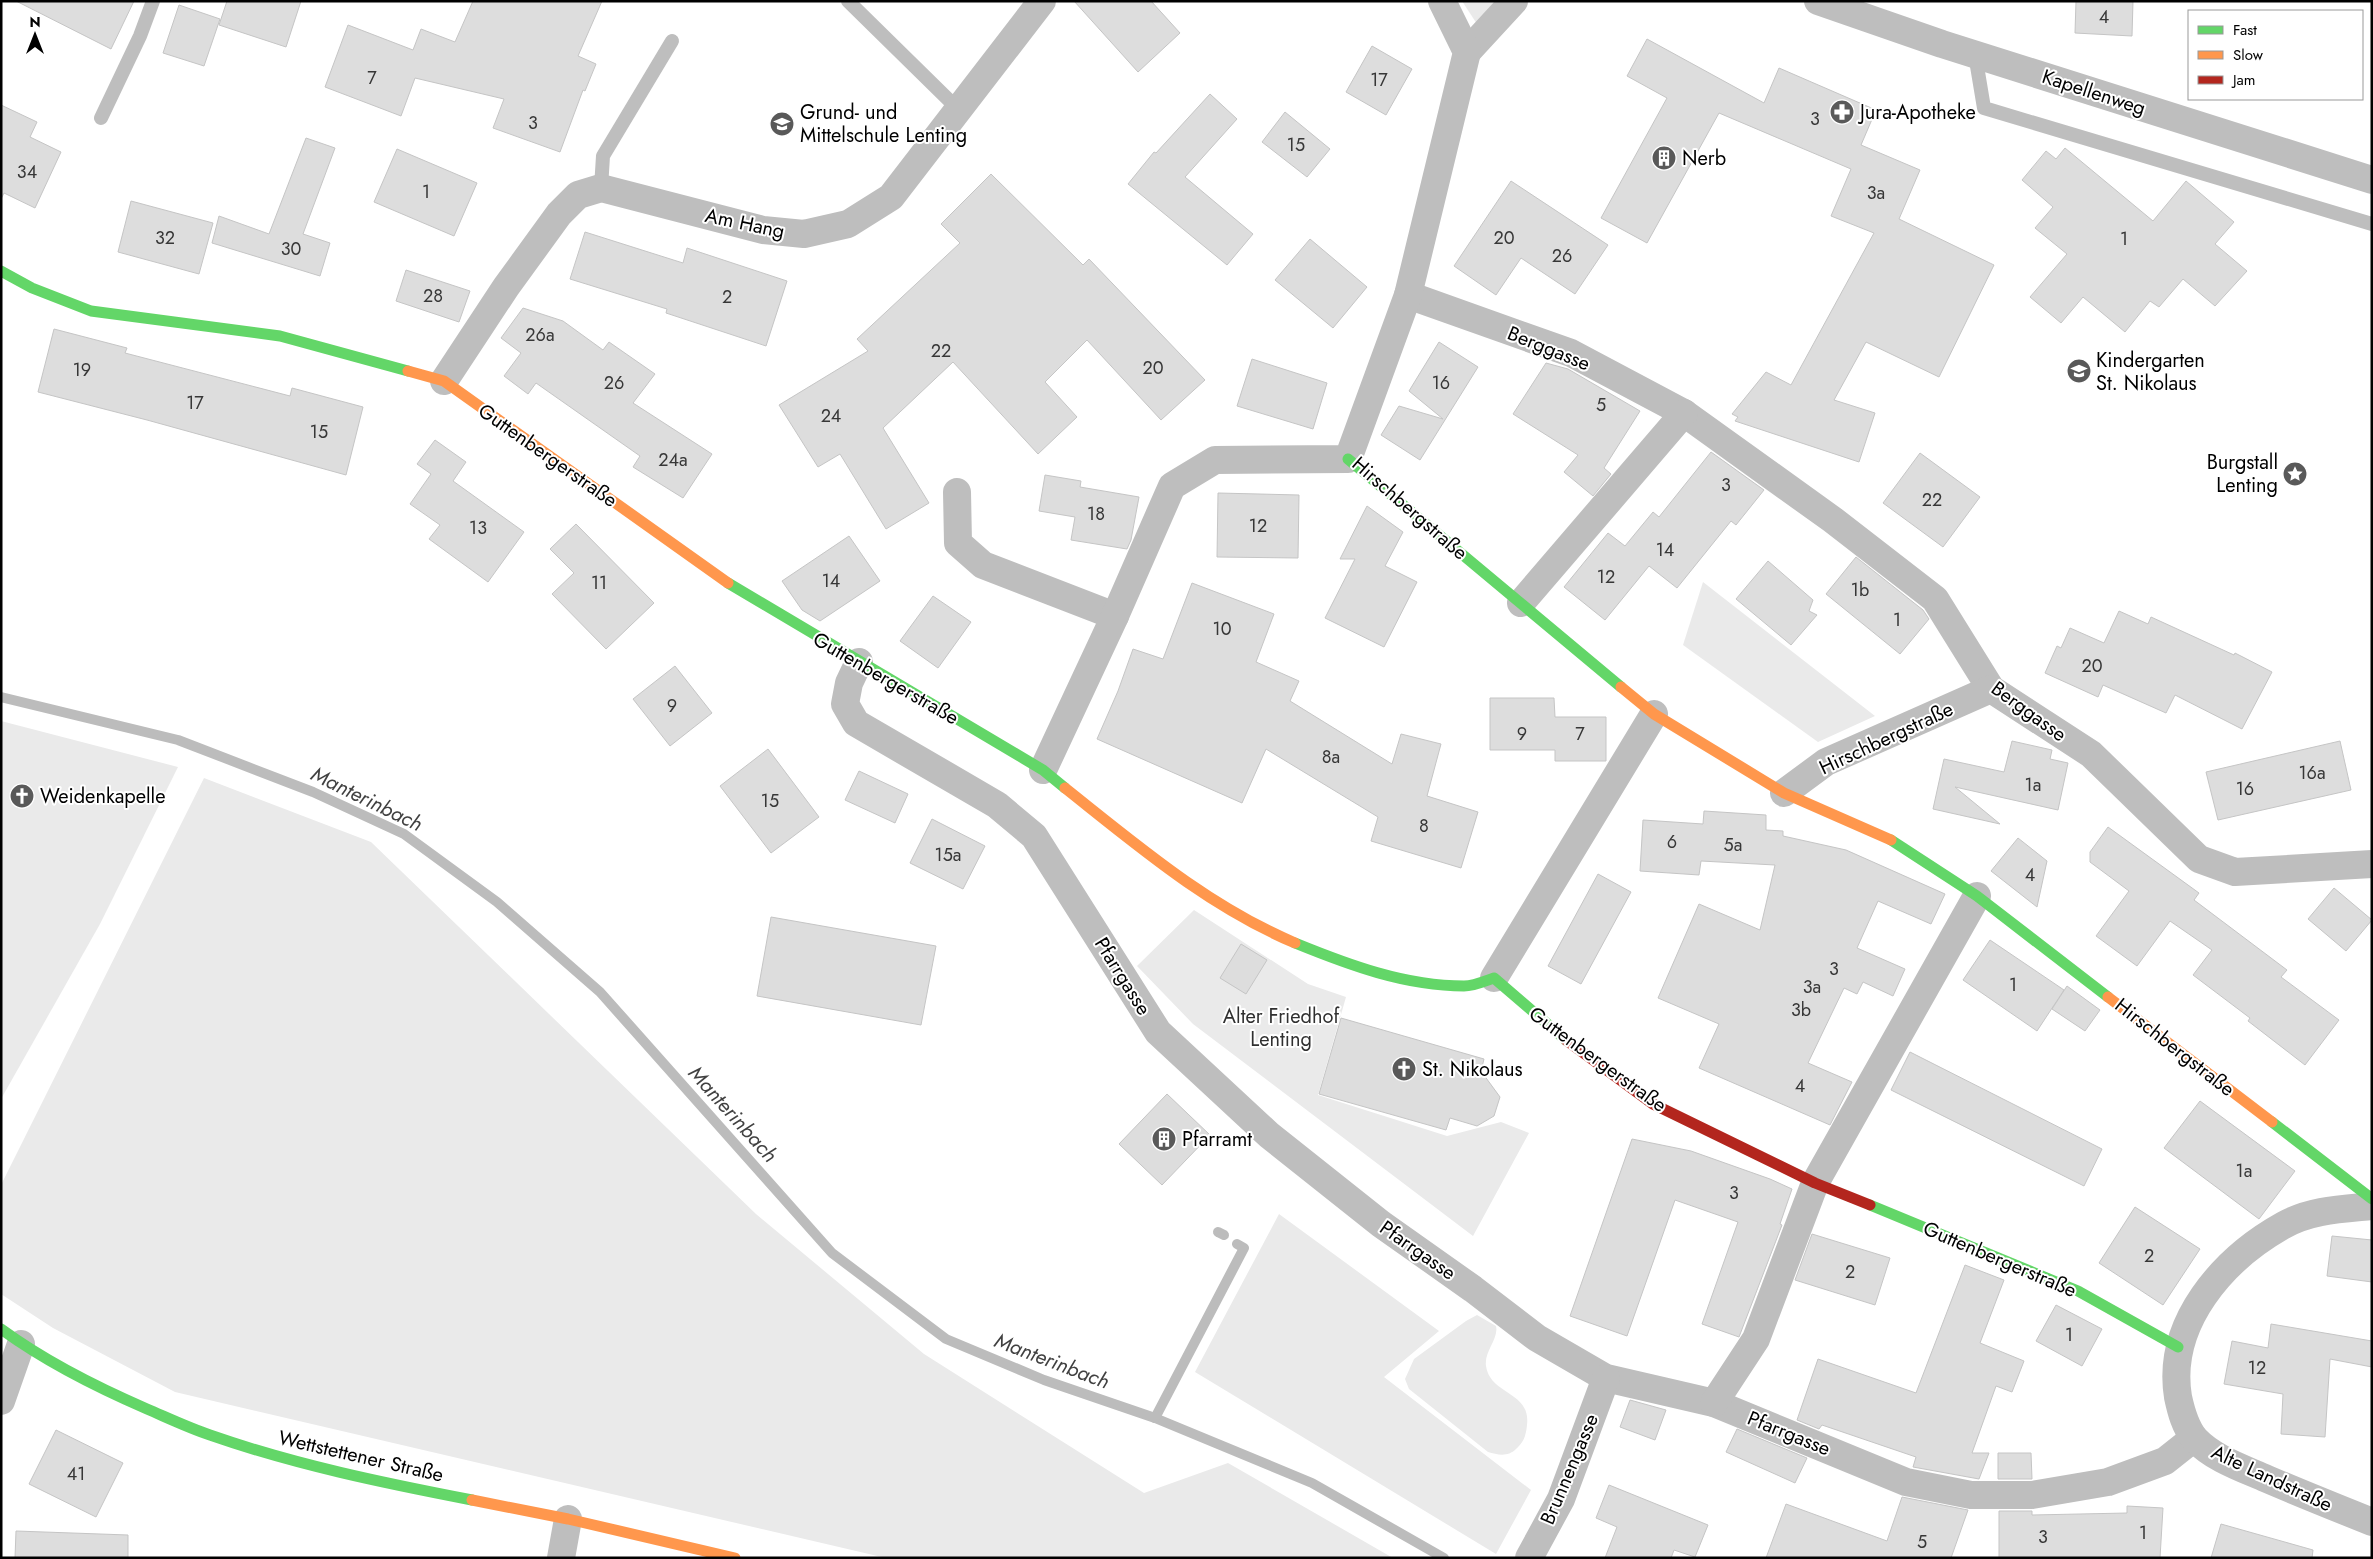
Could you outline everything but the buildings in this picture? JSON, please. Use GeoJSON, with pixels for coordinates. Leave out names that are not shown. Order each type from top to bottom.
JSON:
{"type":"FeatureCollection","features":[{"type":"Feature","properties":{"kind":"street","name":"Am Hang"},"geometry":{"type":"LineString","coordinates":[[601,188],[763,230],[804,234],[848,224],[891,197],[960,111],[1042,1]]}},
{"type":"Feature","properties":{"kind":"street"},"geometry":{"type":"LineString","coordinates":[[1442,1],[1467,52]]}},
{"type":"Feature","properties":{"kind":"street","name":"Hirschbergstraße"},"geometry":{"type":"LineString","coordinates":[[1514,1],[1467,52],[1408,295],[1348,459],[1654,714],[1784,793],[1888,838],[1978,896],[2372,1199]]}},
{"type":"Feature","properties":{"kind":"street","name":"Kapellenweg"},"geometry":{"type":"LineString","coordinates":[[1818,1],[1975,54],[2372,180]]}},
{"type":"Feature","properties":{"kind":"street"},"geometry":{"type":"LineString","coordinates":[[444,381],[506,287],[559,214],[578,195],[601,188]]}},
{"type":"Feature","properties":{"kind":"street","name":"Guttenbergerstraße"},"geometry":{"type":"LineString","coordinates":[[1,271],[32,288],[91,311],[280,336],[444,381],[738,591],[1043,770],[1176,876],[1258,927],[1346,964],[1400,980],[1466,986],[1494,978],[1553,1031],[1653,1104],[1816,1183],[2078,1291],[2178,1347]]}},
{"type":"Feature","properties":{"kind":"street","name":"Berggasse"},"geometry":{"type":"LineString","coordinates":[[1408,295],[1571,353],[1684,413],[1833,520],[1935,599],[1991,690],[2091,754],[2199,859],[2235,872],[2372,864]]}},
{"type":"Feature","properties":{"kind":"street"},"geometry":{"type":"LineString","coordinates":[[1521,603],[1684,413]]}},
{"type":"Feature","properties":{"kind":"street"},"geometry":{"type":"LineString","coordinates":[[1043,770],[1115,616],[1172,486],[1215,460],[1348,459]]}},
{"type":"Feature","properties":{"kind":"street"},"geometry":{"type":"LineString","coordinates":[[957,492],[958,543],[983,565],[1115,616]]}},
{"type":"Feature","properties":{"kind":"street","name":"Pfarrgasse"},"geometry":{"type":"LineString","coordinates":[[859,662],[849,683],[845,704],[856,723],[997,806],[1034,836],[1158,1032],[1269,1135],[1330,1185],[1538,1338],[1606,1378],[1714,1403],[1906,1482],[1970,1495],[2032,1495],[2108,1482],[2165,1461],[2194,1438]]}},
{"type":"Feature","properties":{"kind":"street","name":"Hirschbergstraße"},"geometry":{"type":"LineString","coordinates":[[1784,793],[1826,762],[1991,690]]}},
{"type":"Feature","properties":{"kind":"street"},"geometry":{"type":"LineString","coordinates":[[1494,978],[1654,714]]}},
{"type":"Feature","properties":{"kind":"street"},"geometry":{"type":"LineString","coordinates":[[1714,1403],[1756,1339],[1816,1183],[1978,896]]}},
{"type":"Feature","properties":{"kind":"street","name":"Alte Landstraße"},"geometry":{"type":"LineString","coordinates":[[2372,1206],[2325,1210],[2286,1224],[2252,1245],[2223,1271],[2196,1307],[2178,1347],[2176,1382],[2181,1414],[2194,1438],[2216,1457],[2372,1522]]}},
{"type":"Feature","properties":{"kind":"street"},"geometry":{"type":"LineString","coordinates":[[1,1401],[11,1337]]}},
{"type":"Feature","properties":{"kind":"street","name":"Wettstettener Straße"},"geometry":{"type":"LineString","coordinates":[[11,1337],[98,1388],[209,1435],[290,1461],[373,1481],[568,1519],[735,1558]]}},
{"type":"Feature","properties":{"kind":"street","name":"Brunnengasse"},"geometry":{"type":"LineString","coordinates":[[1529,1558],[1561,1499],[1606,1378]]}},
{"type":"Feature","properties":{"kind":"street"},"geometry":{"type":"LineString","coordinates":[[561,1558],[568,1519]]}},
{"type":"Feature","properties":{"kind":"lane"},"geometry":{"type":"LineString","coordinates":[[101,118],[140,36],[154,1]]}},
{"type":"Feature","properties":{"kind":"lane"},"geometry":{"type":"LineString","coordinates":[[848,1],[960,111]]}},
{"type":"Feature","properties":{"kind":"lane"},"geometry":{"type":"LineString","coordinates":[[601,188],[603,156],[672,41]]}},
{"type":"Feature","properties":{"kind":"lane"},"geometry":{"type":"LineString","coordinates":[[1975,54],[1984,108],[2372,224]]}},
{"type":"Feature","properties":{"kind":"green space"},"geometry":{"type":"Polygon","coordinates":[[[1462,1],[1500,1],[1477,24],[1462,1]]]}},
{"type":"Feature","properties":{"kind":"green space"},"geometry":{"type":"Polygon","coordinates":[[[1703,582],[1875,716],[1818,742],[1683,645],[1703,582]]]}},
{"type":"Feature","properties":{"kind":"green space"},"geometry":{"type":"Polygon","coordinates":[[[1,721],[178,767],[100,924],[1,1099],[1,721]]]}},
{"type":"Feature","properties":{"kind":"green space"},"geometry":{"type":"Polygon","coordinates":[[[204,778],[371,842],[756,1214],[924,1354],[1144,1493],[1228,1463],[1393,1558],[886,1558],[175,1392],[53,1328],[1,1294],[1,1185],[204,778]]]}},
{"type":"Feature","properties":{"kind":"green space","name":"Alter Friedhof Lenting"},"geometry":{"type":"Polygon","coordinates":[[[1194,910],[1308,984],[1346,997],[1318,1095],[1447,1136],[1501,1122],[1529,1133],[1473,1236],[1193,1024],[1137,966],[1194,910]]]}},
{"type":"Feature","properties":{"kind":"green space"},"geometry":{"type":"Polygon","coordinates":[[[1279,1214],[1439,1331],[1384,1377],[1531,1490],[1496,1554],[1195,1372],[1279,1214]]]}},
{"type":"Feature","properties":{"kind":"green space"},"geometry":{"type":"Polygon","coordinates":[[[1477,1315],[1496,1326],[1495,1336],[1486,1361],[1489,1375],[1495,1383],[1517,1399],[1527,1414],[1527,1429],[1523,1441],[1513,1452],[1506,1454],[1488,1452],[1409,1389],[1405,1379],[1414,1359],[1477,1315]]]}},
{"type":"Feature","properties":{"kind":"waterway","name":"Manterinbach"},"geometry":{"type":"LineString","coordinates":[[1,697],[178,740],[313,792],[404,834],[497,902],[600,992],[832,1253],[946,1339],[1044,1380],[1155,1418],[1312,1483],[1444,1558]]}},
{"type":"Feature","properties":{"kind":"waterway"},"geometry":{"type":"LineString","coordinates":[[1218,1232],[1224,1235]]}},
{"type":"Feature","properties":{"kind":"waterway"},"geometry":{"type":"LineString","coordinates":[[1155,1418],[1244,1248],[1237,1244]]}},
{"type":"Feature","properties":{"kind":"traffic: fast"},"geometry":{"type":"LineString","coordinates":[[1,271],[32,288],[91,311],[280,336],[408,371]]}},
{"type":"Feature","properties":{"kind":"traffic: fast"},"geometry":{"type":"LineString","coordinates":[[1348,459],[1621,687]]}},
{"type":"Feature","properties":{"kind":"traffic: fast"},"geometry":{"type":"LineString","coordinates":[[728,583],[1043,770],[1065,788]]}},
{"type":"Feature","properties":{"kind":"traffic: fast"},"geometry":{"type":"LineString","coordinates":[[1891,840],[1977,896],[2108,997]]}},
{"type":"Feature","properties":{"kind":"traffic: fast"},"geometry":{"type":"LineString","coordinates":[[1295,943],[1378,973],[1420,982],[1468,986],[1494,978],[1566,1040]]}},
{"type":"Feature","properties":{"kind":"traffic: fast"},"geometry":{"type":"LineString","coordinates":[[2272,1122],[2372,1199]]}},
{"type":"Feature","properties":{"kind":"traffic: fast"},"geometry":{"type":"LineString","coordinates":[[1870,1205],[2078,1291],[2178,1347]]}},
{"type":"Feature","properties":{"kind":"traffic: fast"},"geometry":{"type":"LineString","coordinates":[[1,1329],[54,1363],[90,1383],[202,1432],[242,1446],[307,1464],[373,1480],[472,1500]]}},
{"type":"Feature","properties":{"kind":"traffic: slow"},"geometry":{"type":"LineString","coordinates":[[408,371],[444,381],[728,583]]}},
{"type":"Feature","properties":{"kind":"traffic: slow"},"geometry":{"type":"LineString","coordinates":[[1621,687],[1654,714],[1784,793],[1891,840]]}},
{"type":"Feature","properties":{"kind":"traffic: slow"},"geometry":{"type":"LineString","coordinates":[[1065,788],[1147,853],[1203,893],[1263,928],[1295,943]]}},
{"type":"Feature","properties":{"kind":"traffic: slow"},"geometry":{"type":"LineString","coordinates":[[2108,997],[2272,1122]]}},
{"type":"Feature","properties":{"kind":"traffic: slow"},"geometry":{"type":"LineString","coordinates":[[472,1500],[568,1519],[735,1558]]}},
{"type":"Feature","properties":{"kind":"traffic: jam"},"geometry":{"type":"LineString","coordinates":[[1566,1040],[1653,1104],[1815,1183],[1870,1205]]}},
{"type":"Feature","properties":{"kind":"place","name":"Jura-Apotheke"},"geometry":{"type":"Point","coordinates":[1842,112]}},
{"type":"Feature","properties":{"kind":"place","name":"Grund- und Mittelschule Lenting"},"geometry":{"type":"Point","coordinates":[782,124]}},
{"type":"Feature","properties":{"kind":"place","name":"Nerb"},"geometry":{"type":"Point","coordinates":[1664,158]}},
{"type":"Feature","properties":{"kind":"place","name":"Kindergarten St. Nikolaus"},"geometry":{"type":"Point","coordinates":[2079,371]}},
{"type":"Feature","properties":{"kind":"place","name":"Burgstall Lenting"},"geometry":{"type":"Point","coordinates":[2295,474]}},
{"type":"Feature","properties":{"kind":"place","name":"Weidenkapelle"},"geometry":{"type":"Point","coordinates":[22,796]}},
{"type":"Feature","properties":{"kind":"place","name":"St. Nikolaus"},"geometry":{"type":"Point","coordinates":[1404,1069]}},
{"type":"Feature","properties":{"kind":"place","name":"Pfarramt"},"geometry":{"type":"Point","coordinates":[1164,1139]}}]}
